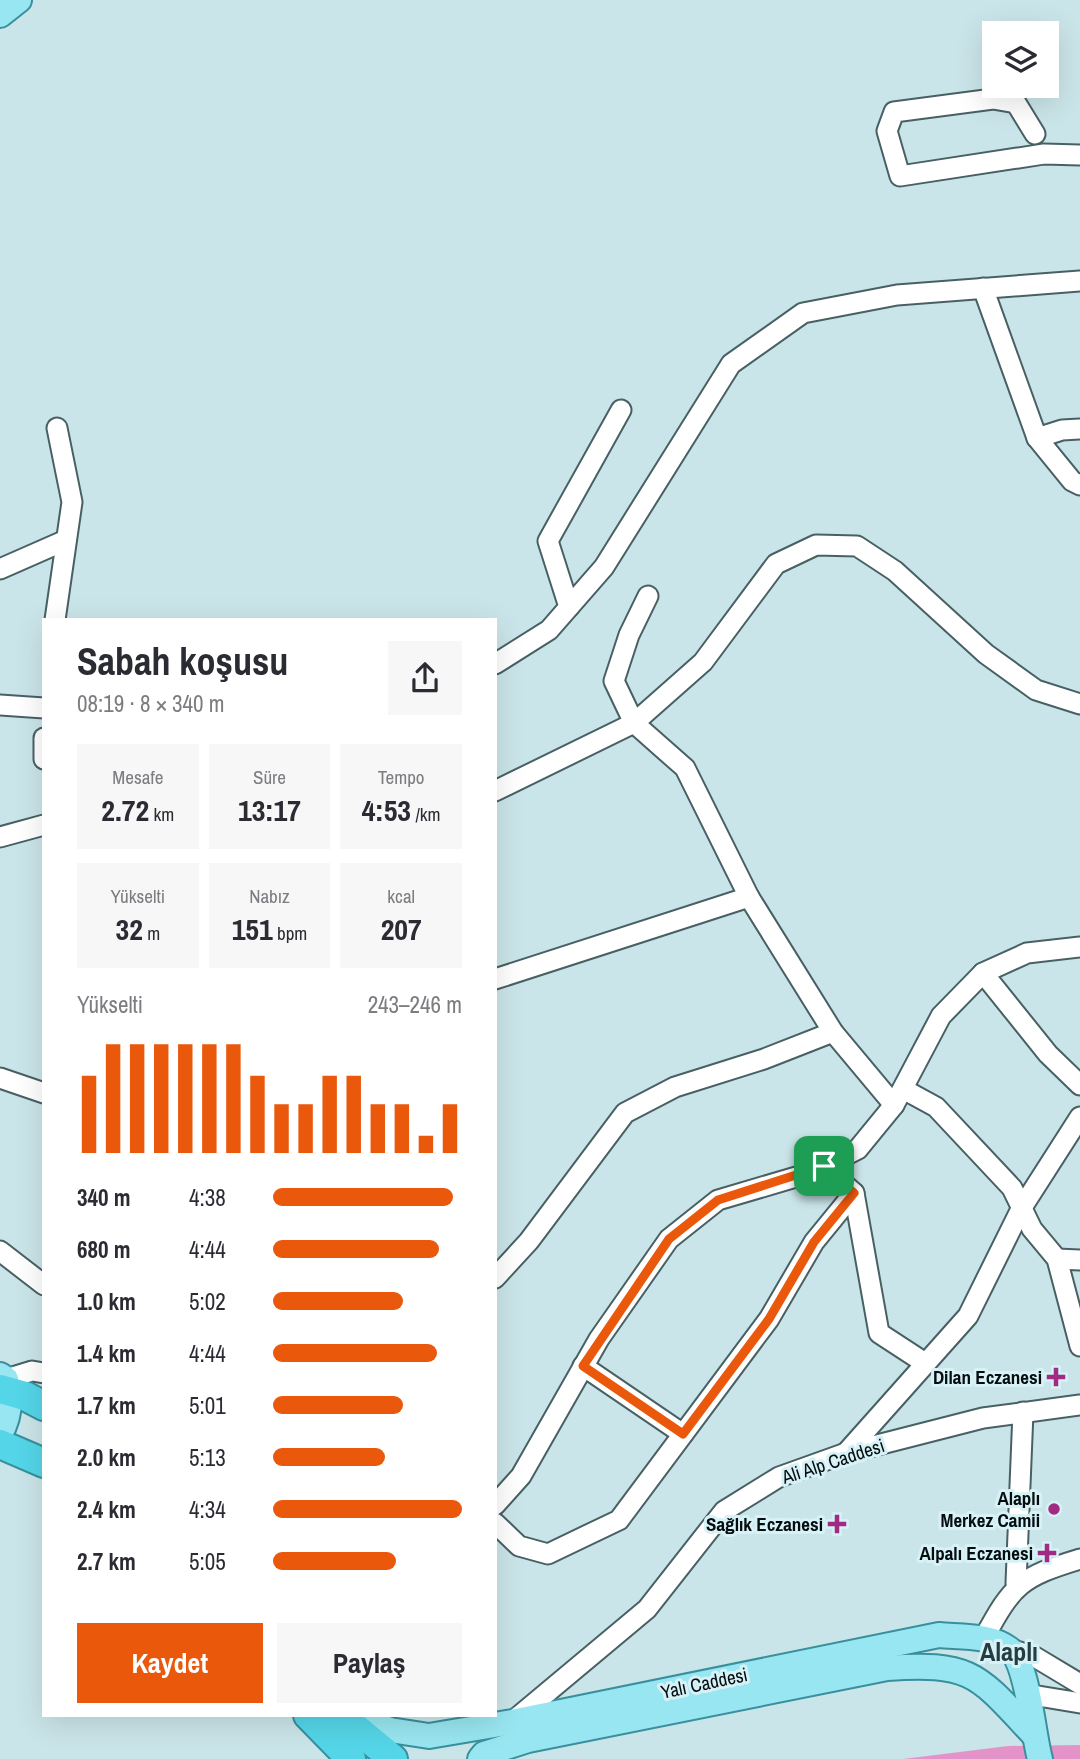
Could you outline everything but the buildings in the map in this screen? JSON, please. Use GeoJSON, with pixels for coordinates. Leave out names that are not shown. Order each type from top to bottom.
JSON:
{"type":"FeatureCollection","features":[{"type":"Feature","properties":{"kind":"highway"},"geometry":{"type":"LineString","coordinates":[[4,1384],[42,1405]]}},
{"type":"Feature","properties":{"kind":"highway"},"geometry":{"type":"LineString","coordinates":[[0,1444],[42,1462]]}},
{"type":"Feature","properties":{"kind":"highway"},"geometry":{"type":"LineString","coordinates":[[310,1717],[351,1759]]}},
{"type":"Feature","properties":{"kind":"highway"},"geometry":{"type":"LineString","coordinates":[[342,1717],[393,1759]]}},
{"type":"Feature","properties":{"kind":"main road"},"geometry":{"type":"LineString","coordinates":[[0,15],[19,0]]}},
{"type":"Feature","properties":{"kind":"main road"},"geometry":{"type":"LineString","coordinates":[[0,1434],[7,1421],[4,1384]]}},
{"type":"Feature","properties":{"kind":"main road","name":"Yalı Caddesi"},"geometry":{"type":"LineString","coordinates":[[356,1717],[390,1730],[429,1736],[512,1722],[939,1635],[984,1638],[1010,1649]]}},
{"type":"Feature","properties":{"kind":"main road"},"geometry":{"type":"LineString","coordinates":[[984,1638],[973,1646],[968,1655],[968,1665],[981,1682],[1033,1734]]}},
{"type":"Feature","properties":{"kind":"main road"},"geometry":{"type":"LineString","coordinates":[[1010,1649],[1022,1672],[1040,1759]]}},
{"type":"Feature","properties":{"kind":"main road","name":"Yalı Caddesi"},"geometry":{"type":"LineString","coordinates":[[480,1759],[484,1754],[528,1740],[887,1668],[946,1667],[981,1682],[1026,1694]]}},
{"type":"Feature","properties":{"kind":"street"},"geometry":{"type":"LineString","coordinates":[[1035,134],[1016,103],[993,99],[894,112],[887,131],[900,176],[1044,154],[1080,155]]}},
{"type":"Feature","properties":{"kind":"street"},"geometry":{"type":"LineString","coordinates":[[497,663],[549,630],[604,566],[731,364],[803,313],[897,295],[1080,281]]}},
{"type":"Feature","properties":{"kind":"street"},"geometry":{"type":"LineString","coordinates":[[983,288],[1037,438],[1072,481],[1080,485]]}},
{"type":"Feature","properties":{"kind":"street"},"geometry":{"type":"LineString","coordinates":[[569,607],[548,541],[621,410]]}},
{"type":"Feature","properties":{"kind":"street"},"geometry":{"type":"LineString","coordinates":[[55,618],[72,502],[57,428]]}},
{"type":"Feature","properties":{"kind":"street"},"geometry":{"type":"LineString","coordinates":[[1037,438],[1062,430],[1080,429]]}},
{"type":"Feature","properties":{"kind":"street"},"geometry":{"type":"LineString","coordinates":[[0,569],[66,540]]}},
{"type":"Feature","properties":{"kind":"street"},"geometry":{"type":"LineString","coordinates":[[497,790],[634,723],[703,662],[776,564],[816,545],[857,546],[895,571],[986,654],[1026,683],[1037,690],[1080,704]]}},
{"type":"Feature","properties":{"kind":"street"},"geometry":{"type":"LineString","coordinates":[[648,596],[629,635],[614,681],[634,723],[685,768],[749,897],[834,1032],[898,1097],[936,1107],[1012,1188],[1032,1229],[1057,1259],[1080,1346]]}},
{"type":"Feature","properties":{"kind":"street"},"geometry":{"type":"LineString","coordinates":[[0,705],[42,708]]}},
{"type":"Feature","properties":{"kind":"street"},"geometry":{"type":"LineString","coordinates":[[0,837],[42,826]]}},
{"type":"Feature","properties":{"kind":"street"},"geometry":{"type":"LineString","coordinates":[[497,978],[749,897]]}},
{"type":"Feature","properties":{"kind":"street"},"geometry":{"type":"LineString","coordinates":[[497,1503],[521,1476],[583,1366],[669,1239],[718,1200],[824,1166],[858,1149],[898,1097],[941,1016],[983,973],[1027,953],[1080,947]]}},
{"type":"Feature","properties":{"kind":"street"},"geometry":{"type":"LineString","coordinates":[[983,973],[1048,1054],[1080,1085]]}},
{"type":"Feature","properties":{"kind":"street"},"geometry":{"type":"LineString","coordinates":[[497,1276],[529,1241],[625,1113],[674,1087],[764,1059],[834,1032]]}},
{"type":"Feature","properties":{"kind":"street"},"geometry":{"type":"LineString","coordinates":[[0,1078],[42,1092]]}},
{"type":"Feature","properties":{"kind":"street"},"geometry":{"type":"LineString","coordinates":[[846,1453],[968,1316],[1021,1209],[1080,1117]]}},
{"type":"Feature","properties":{"kind":"street"},"geometry":{"type":"LineString","coordinates":[[824,1166],[854,1193],[879,1333],[925,1363]]}},
{"type":"Feature","properties":{"kind":"street"},"geometry":{"type":"LineString","coordinates":[[497,1525],[519,1546],[548,1554],[619,1520],[769,1319],[814,1242],[854,1193]]}},
{"type":"Feature","properties":{"kind":"street"},"geometry":{"type":"LineString","coordinates":[[0,1251],[42,1283]]}},
{"type":"Feature","properties":{"kind":"street"},"geometry":{"type":"LineString","coordinates":[[1057,1259],[1080,1261]]}},
{"type":"Feature","properties":{"kind":"street"},"geometry":{"type":"LineString","coordinates":[[583,1366],[683,1434]]}},
{"type":"Feature","properties":{"kind":"street"},"geometry":{"type":"LineString","coordinates":[[4,1384],[32,1371],[42,1373]]}},
{"type":"Feature","properties":{"kind":"street","name":"Ali Alp Caddesi"},"geometry":{"type":"LineString","coordinates":[[512,1722],[646,1609],[724,1511],[779,1477],[846,1453],[983,1418],[1080,1405]]}},
{"type":"Feature","properties":{"kind":"street"},"geometry":{"type":"LineString","coordinates":[[1023,1412],[1016,1583],[1043,1570],[1080,1559]]}},
{"type":"Feature","properties":{"kind":"street"},"geometry":{"type":"LineString","coordinates":[[984,1638],[1006,1598],[1023,1581]]}},
{"type":"Feature","properties":{"kind":"street"},"geometry":{"type":"LineString","coordinates":[[1010,1649],[1035,1657],[1080,1684]]}},
{"type":"Feature","properties":{"kind":"street"},"geometry":{"type":"LineString","coordinates":[[1026,1694],[1080,1703]]}},
{"type":"Feature","properties":{"kind":"shaded area"},"geometry":{"type":"Polygon","coordinates":[[[1080,1745],[1080,1759],[903,1759],[1008,1746],[1080,1745]]]}},
{"type":"Feature","properties":{"kind":"place","name":"Dilan Eczanesi"},"geometry":{"type":"Point","coordinates":[1056,1377]}},
{"type":"Feature","properties":{"kind":"place","name":"Alaplı Merkez Camii"},"geometry":{"type":"Point","coordinates":[1054,1509]}},
{"type":"Feature","properties":{"kind":"place","name":"Sağlık Eczanesi"},"geometry":{"type":"Point","coordinates":[837,1524]}},
{"type":"Feature","properties":{"kind":"place","name":"Alpalı Eczanesi"},"geometry":{"type":"Point","coordinates":[1047,1553]}},
{"type":"Feature","properties":{"kind":"district","name":"Alaplı"},"geometry":{"type":"Point","coordinates":[1009,1651]}},
{"type":"Feature","properties":{"kind":"route"},"geometry":{"type":"LineString","coordinates":[[824,1166],[854,1193],[814,1242],[769,1319],[683,1434],[583,1366],[669,1239],[718,1200],[813,1172],[824,1166]]}}]}
